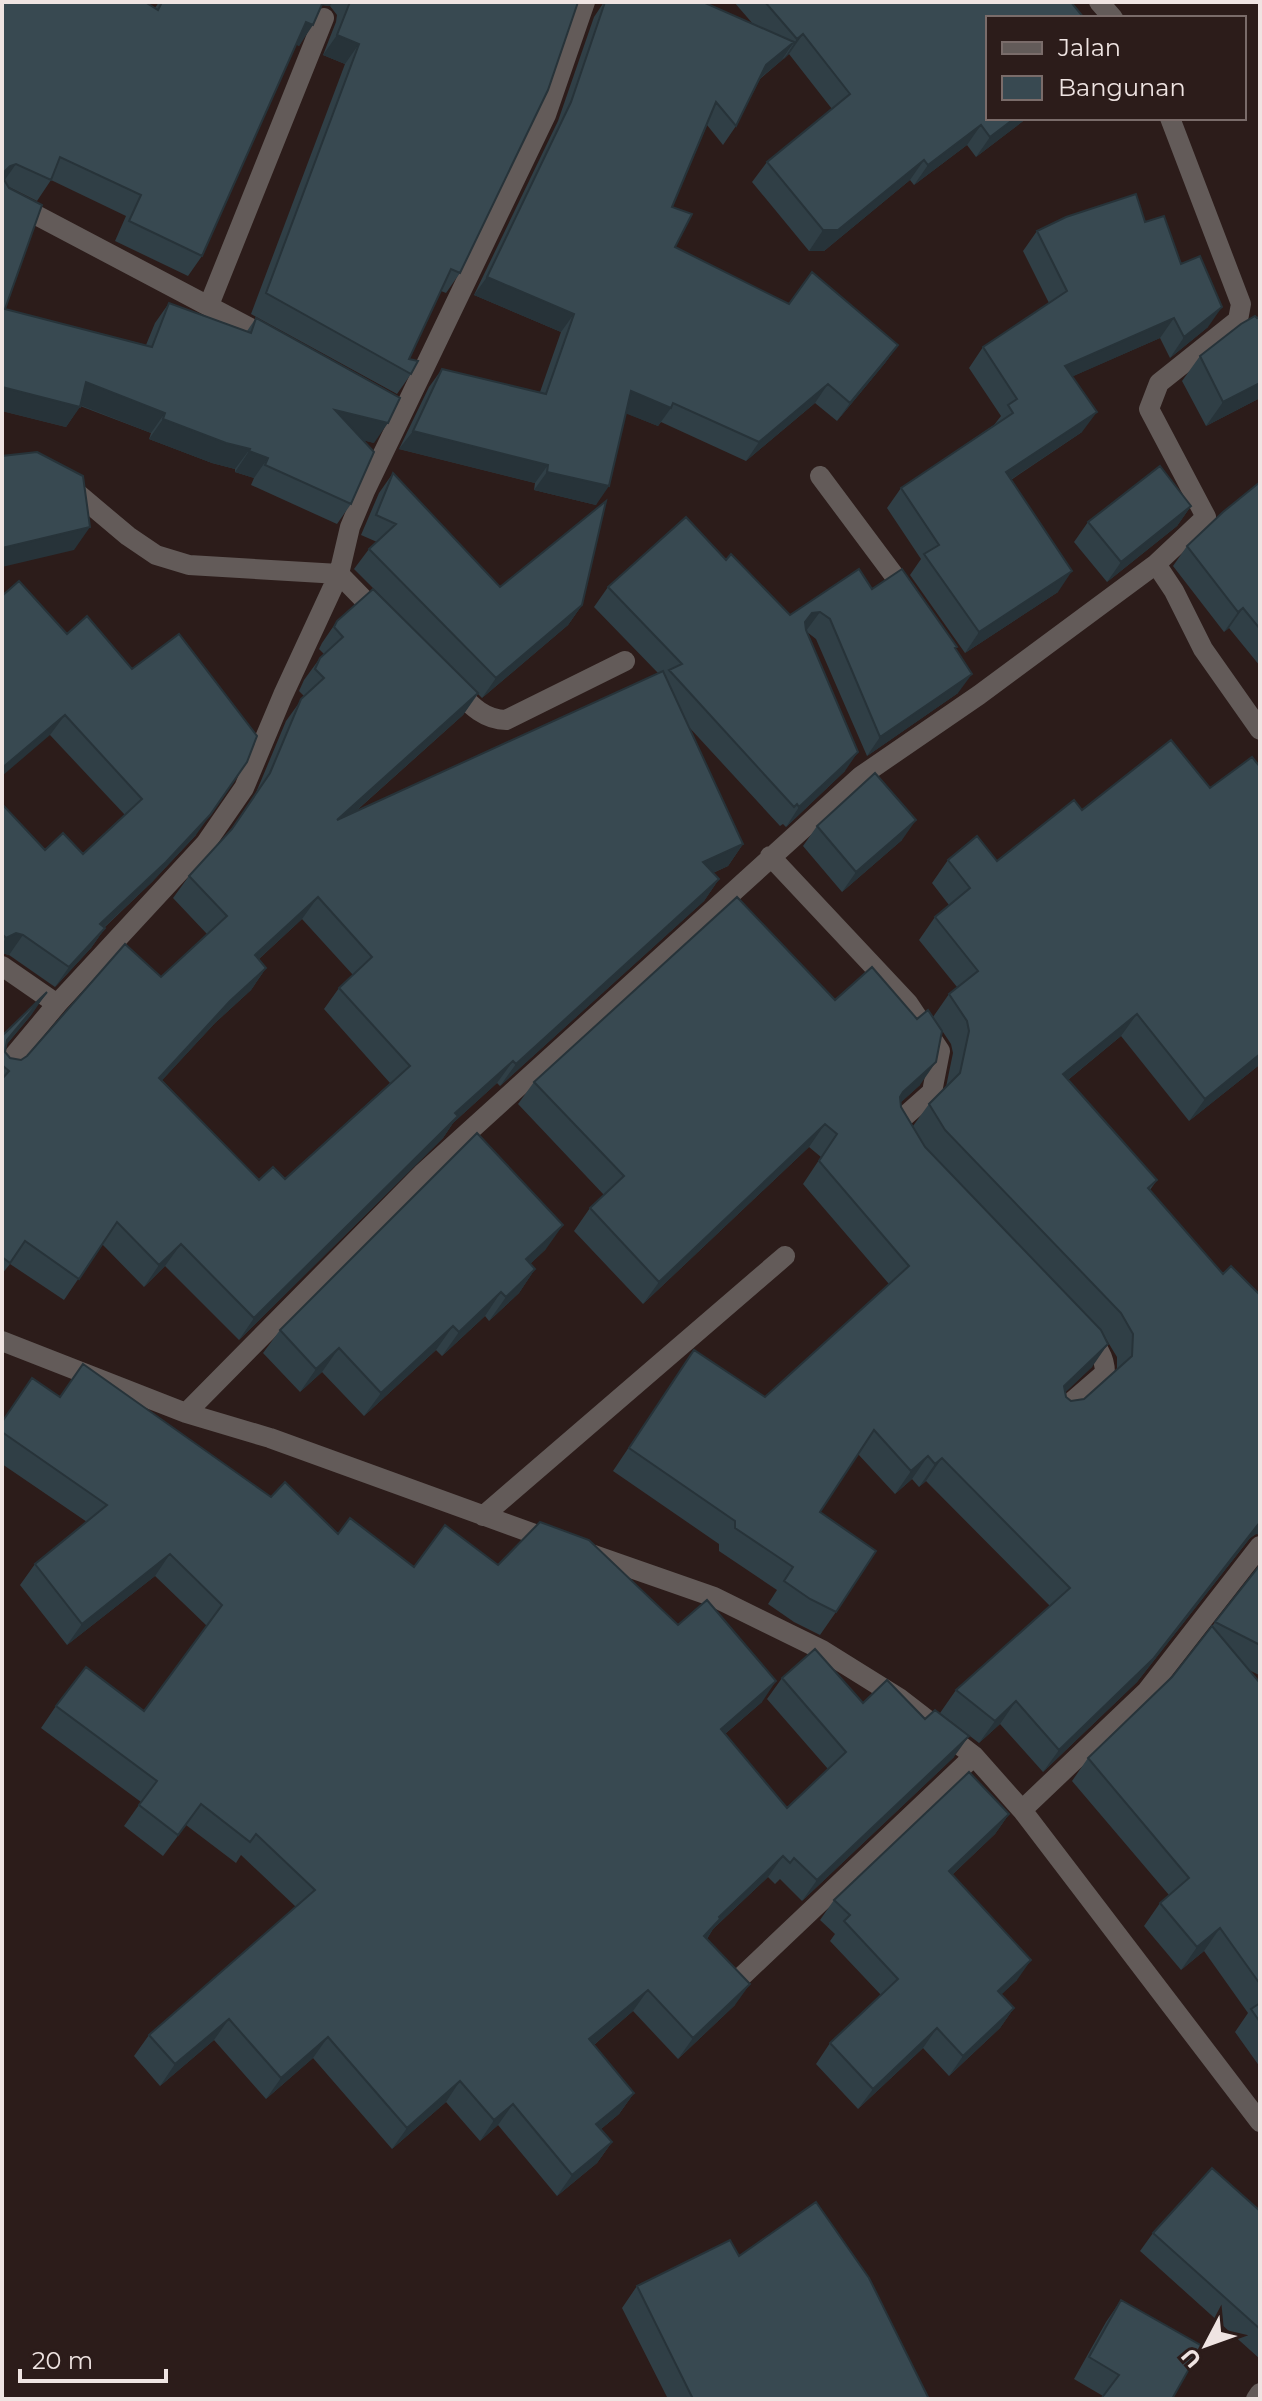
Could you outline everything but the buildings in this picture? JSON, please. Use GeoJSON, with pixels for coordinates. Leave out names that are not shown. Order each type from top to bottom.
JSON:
{"type":"FeatureCollection","features":[{"type":"Feature","properties":{"kind":"street"},"geometry":{"type":"LineString","coordinates":[[2,1070],[57,1004],[206,843],[244,788],[339,574],[350,527],[397,409],[546,115],[585,2]]}},
{"type":"Feature","properties":{"kind":"street"},"geometry":{"type":"LineString","coordinates":[[209,305],[324,18]]}},
{"type":"Feature","properties":{"kind":"street"},"geometry":{"type":"LineString","coordinates":[[186,1413],[422,1174],[770,856],[858,768],[1156,564],[1206,517],[1149,409],[1159,383],[1238,320],[1241,304],[1171,120]]}},
{"type":"Feature","properties":{"kind":"street"},"geometry":{"type":"LineString","coordinates":[[2,197],[293,351]]}},
{"type":"Feature","properties":{"kind":"street"},"geometry":{"type":"LineString","coordinates":[[47,473],[70,485],[128,536],[156,555],[189,565],[263,567],[339,574],[392,627]]}},
{"type":"Feature","properties":{"kind":"street"},"geometry":{"type":"LineString","coordinates":[[820,476],[918,609]]}},
{"type":"Feature","properties":{"kind":"street"},"geometry":{"type":"LineString","coordinates":[[1156,564],[1174,591],[1203,649],[1260,730]]}},
{"type":"Feature","properties":{"kind":"street"},"geometry":{"type":"LineString","coordinates":[[434,669],[476,710],[493,720],[506,720],[625,661]]}},
{"type":"Feature","properties":{"kind":"street"},"geometry":{"type":"LineString","coordinates":[[770,856],[908,1003],[940,1051],[932,1092],[896,1124],[915,1150]]}},
{"type":"Feature","properties":{"kind":"street"},"geometry":{"type":"LineString","coordinates":[[2,966],[57,1004]]}},
{"type":"Feature","properties":{"kind":"street"},"geometry":{"type":"LineString","coordinates":[[483,1516],[785,1256]]}},
{"type":"Feature","properties":{"kind":"street"},"geometry":{"type":"LineString","coordinates":[[1060,1412],[1105,1373],[1105,1362],[1096,1345],[1074,1322]]}},
{"type":"Feature","properties":{"kind":"street"},"geometry":{"type":"LineString","coordinates":[[2,1341],[186,1413],[270,1438],[714,1597],[835,1658],[899,1698],[974,1756],[1022,1810],[1260,2122]]}},
{"type":"Feature","properties":{"kind":"street"},"geometry":{"type":"LineString","coordinates":[[1022,1810],[1147,1691],[1260,1546]]}},
{"type":"Feature","properties":{"kind":"street"},"geometry":{"type":"LineString","coordinates":[[740,1978],[974,1756]]}},
{"type":"Feature","properties":{"kind":"street"},"geometry":{"type":"LineString","coordinates":[[1256,2399],[1260,2393]]}}]}
